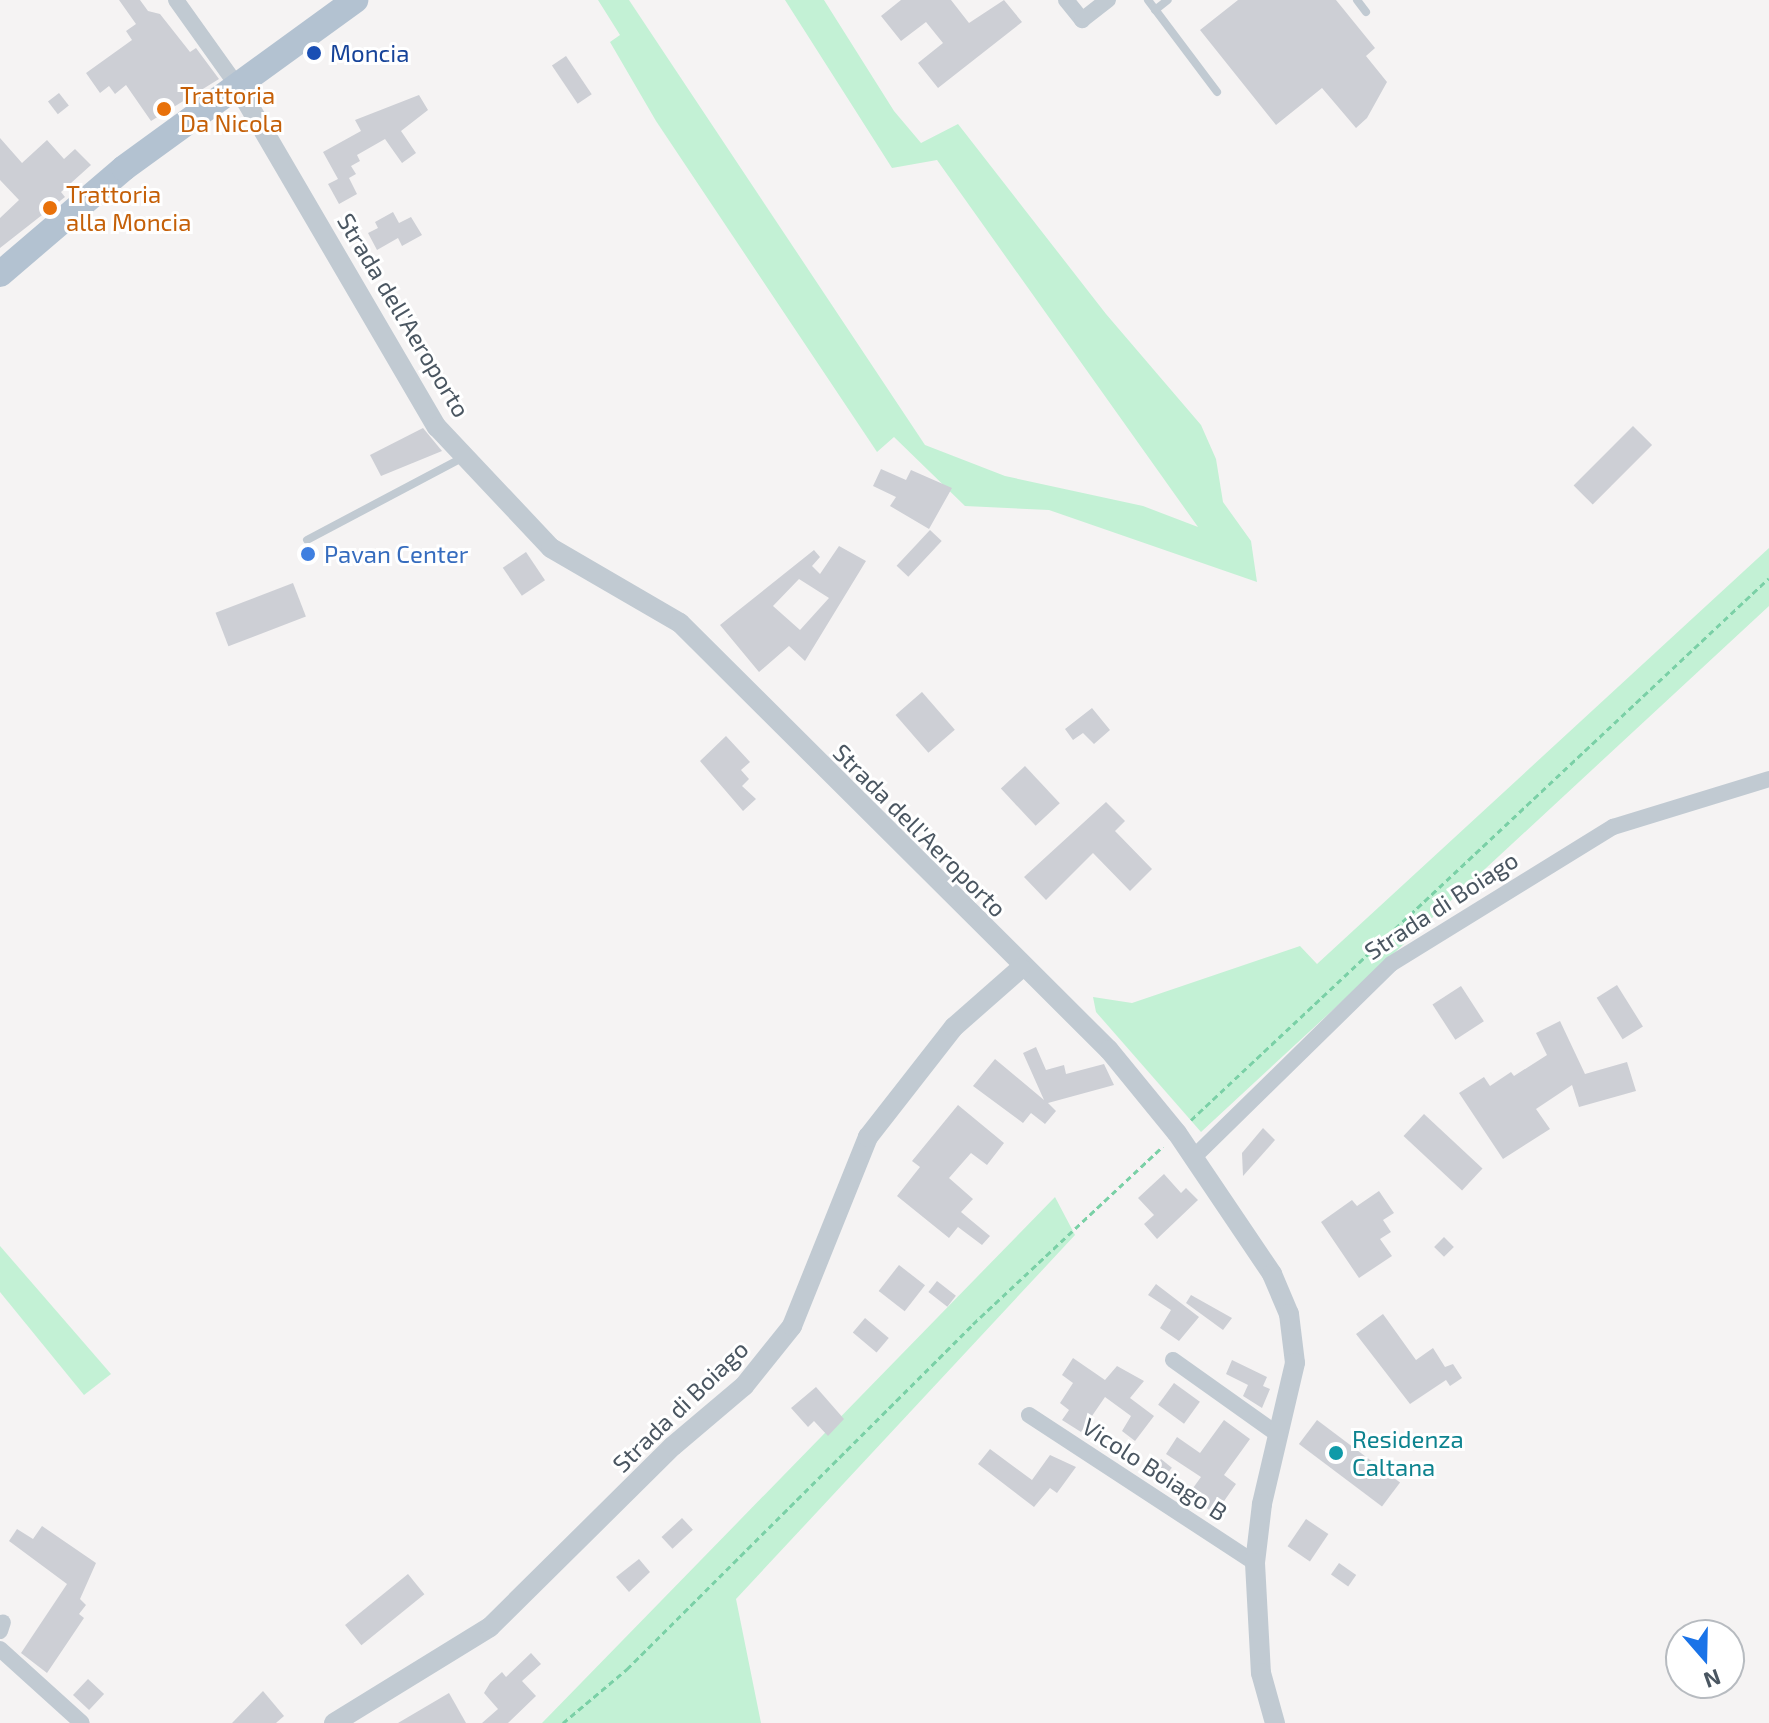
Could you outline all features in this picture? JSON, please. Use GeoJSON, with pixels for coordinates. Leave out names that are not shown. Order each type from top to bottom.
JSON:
{"type":"FeatureCollection","features":[{"type":"Feature","properties":{"kind":"main road"},"geometry":{"type":"LineString","coordinates":[[0,274],[94,191],[355,0]]}},
{"type":"Feature","properties":{"kind":"street"},"geometry":{"type":"LineString","coordinates":[[176,0],[238,87]]}},
{"type":"Feature","properties":{"kind":"street"},"geometry":{"type":"LineString","coordinates":[[1066,0],[1082,20],[1108,0]]}},
{"type":"Feature","properties":{"kind":"street","name":"Strada dell'Aeroporto"},"geometry":{"type":"LineString","coordinates":[[238,87],[437,427],[551,548],[680,623],[1021,968],[1109,1050],[1181,1129],[1194,1157],[1272,1274],[1289,1314],[1295,1363],[1277,1434],[1255,1563],[1261,1673],[1275,1723]]}},
{"type":"Feature","properties":{"kind":"street","name":"Strada di Boiago"},"geometry":{"type":"LineString","coordinates":[[1194,1157],[1391,964],[1613,827],[1769,779]]}},
{"type":"Feature","properties":{"kind":"street","name":"Strada di Boiago"},"geometry":{"type":"LineString","coordinates":[[334,1723],[490,1627],[673,1446],[744,1386],[792,1326],[868,1137],[954,1027],[1021,968]]}},
{"type":"Feature","properties":{"kind":"street"},"geometry":{"type":"LineString","coordinates":[[1173,1360],[1277,1434]]}},
{"type":"Feature","properties":{"kind":"street","name":"Vicolo Boiago B"},"geometry":{"type":"LineString","coordinates":[[1029,1415],[1255,1563]]}},
{"type":"Feature","properties":{"kind":"street"},"geometry":{"type":"LineString","coordinates":[[0,1649],[82,1723]]}},
{"type":"Feature","properties":{"kind":"lane"},"geometry":{"type":"LineString","coordinates":[[1148,0],[1217,92]]}},
{"type":"Feature","properties":{"kind":"lane"},"geometry":{"type":"LineString","coordinates":[[1155,10],[1168,0]]}},
{"type":"Feature","properties":{"kind":"lane"},"geometry":{"type":"LineString","coordinates":[[1357,0],[1366,12]]}},
{"type":"Feature","properties":{"kind":"lane"},"geometry":{"type":"LineString","coordinates":[[307,540],[465,457]]}},
{"type":"Feature","properties":{"kind":"path"},"geometry":{"type":"LineString","coordinates":[[563,1723],[627,1669],[973,1324],[1769,578]]}},
{"type":"Feature","properties":{"kind":"green space"},"geometry":{"type":"Polygon","coordinates":[[[598,0],[629,0],[925,445],[1005,476],[1143,506],[1198,527],[937,160],[892,168],[785,0],[824,0],[894,111],[921,143],[958,124],[1106,314],[1201,425],[1216,459],[1223,502],[1251,541],[1257,582],[1049,510],[965,506],[894,437],[877,452],[656,121],[610,42],[620,35],[598,0]]]}},
{"type":"Feature","properties":{"kind":"green space"},"geometry":{"type":"Polygon","coordinates":[[[1769,548],[1769,606],[1201,1132],[1096,1012],[1093,997],[1132,1003],[1300,946],[1317,964],[1769,548]]]}},
{"type":"Feature","properties":{"kind":"green space"},"geometry":{"type":"Polygon","coordinates":[[[1055,1197],[1075,1235],[736,1599],[761,1723],[542,1723],[1055,1197]]]}},
{"type":"Feature","properties":{"kind":"green space"},"geometry":{"type":"Polygon","coordinates":[[[0,1246],[111,1374],[84,1395],[0,1292],[0,1246]]]}},
{"type":"Feature","properties":{"kind":"building"},"geometry":{"type":"Polygon","coordinates":[[[119,0],[140,0],[148,11],[160,14],[190,52],[196,48],[219,79],[151,121],[126,85],[115,94],[109,86],[100,93],[86,73],[132,40],[126,31],[136,24],[119,0]]]}},
{"type":"Feature","properties":{"kind":"building"},"geometry":{"type":"Polygon","coordinates":[[[901,0],[951,0],[969,23],[1004,0],[1022,22],[938,88],[918,63],[943,43],[926,22],[901,41],[881,16],[901,0]]]}},
{"type":"Feature","properties":{"kind":"building"},"geometry":{"type":"Polygon","coordinates":[[[1238,0],[1336,0],[1375,48],[1366,56],[1387,82],[1367,118],[1356,128],[1322,88],[1276,125],[1200,30],[1238,0]]]}},
{"type":"Feature","properties":{"kind":"building"},"geometry":{"type":"Polygon","coordinates":[[[566,56],[592,94],[578,104],[552,66],[566,56]]]}},
{"type":"Feature","properties":{"kind":"building"},"geometry":{"type":"Polygon","coordinates":[[[59,93],[69,106],[58,114],[48,102],[59,93]]]}},
{"type":"Feature","properties":{"kind":"building"},"geometry":{"type":"Polygon","coordinates":[[[419,95],[428,110],[401,131],[416,153],[402,163],[385,139],[357,155],[360,161],[351,166],[356,174],[349,178],[357,194],[339,204],[328,184],[338,179],[323,152],[361,131],[355,120],[419,95]]]}},
{"type":"Feature","properties":{"kind":"building"},"geometry":{"type":"Polygon","coordinates":[[[0,138],[22,163],[47,140],[64,159],[75,149],[91,165],[61,192],[65,197],[0,248],[0,218],[19,200],[0,180],[0,138]]]}},
{"type":"Feature","properties":{"kind":"building"},"geometry":{"type":"Polygon","coordinates":[[[393,212],[399,223],[411,217],[422,235],[402,246],[398,238],[377,250],[368,233],[378,228],[375,222],[393,212]]]}},
{"type":"Feature","properties":{"kind":"building"},"geometry":{"type":"Polygon","coordinates":[[[1633,426],[1652,445],[1593,504],[1574,485],[1633,426]]]}},
{"type":"Feature","properties":{"kind":"building"},"geometry":{"type":"Polygon","coordinates":[[[423,428],[442,451],[381,476],[370,455],[423,428]]]}},
{"type":"Feature","properties":{"kind":"building"},"geometry":{"type":"Polygon","coordinates":[[[881,469],[906,480],[911,470],[952,488],[929,529],[890,506],[896,497],[873,486],[881,469]]]}},
{"type":"Feature","properties":{"kind":"building"},"geometry":{"type":"Polygon","coordinates":[[[930,530],[942,541],[908,577],[897,566],[930,530]]]}},
{"type":"Feature","properties":{"kind":"building"},"geometry":{"type":"Polygon","coordinates":[[[839,546],[866,561],[805,661],[789,646],[759,672],[720,625],[814,550],[820,557],[812,566],[820,574],[839,546]],[[799,579],[773,606],[800,630],[829,598],[799,579]]]}},
{"type":"Feature","properties":{"kind":"building"},"geometry":{"type":"Polygon","coordinates":[[[526,552],[545,580],[522,596],[503,568],[526,552]]]}},
{"type":"Feature","properties":{"kind":"building"},"geometry":{"type":"Polygon","coordinates":[[[293,583],[306,617],[228,646],[216,613],[293,583]]]}},
{"type":"Feature","properties":{"kind":"building"},"geometry":{"type":"Polygon","coordinates":[[[922,692],[955,730],[928,753],[896,715],[922,692]]]}},
{"type":"Feature","properties":{"kind":"building"},"geometry":{"type":"Polygon","coordinates":[[[1092,708],[1110,730],[1094,744],[1083,733],[1073,740],[1065,729],[1092,708]]]}},
{"type":"Feature","properties":{"kind":"building"},"geometry":{"type":"Polygon","coordinates":[[[726,736],[750,762],[741,770],[749,779],[742,786],[756,799],[743,811],[700,761],[726,736]]]}},
{"type":"Feature","properties":{"kind":"building"},"geometry":{"type":"Polygon","coordinates":[[[1025,766],[1060,803],[1036,826],[1001,789],[1025,766]]]}},
{"type":"Feature","properties":{"kind":"building"},"geometry":{"type":"Polygon","coordinates":[[[1106,802],[1125,821],[1115,831],[1152,869],[1130,891],[1093,853],[1046,900],[1024,877],[1106,802]]]}},
{"type":"Feature","properties":{"kind":"building"},"geometry":{"type":"Polygon","coordinates":[[[1617,985],[1643,1027],[1623,1039],[1597,998],[1617,985]]]}},
{"type":"Feature","properties":{"kind":"building"},"geometry":{"type":"Polygon","coordinates":[[[1461,986],[1484,1021],[1455,1040],[1432,1005],[1461,986]]]}},
{"type":"Feature","properties":{"kind":"building"},"geometry":{"type":"Polygon","coordinates":[[[1560,1021],[1585,1074],[1627,1062],[1636,1091],[1579,1107],[1572,1085],[1536,1109],[1550,1129],[1503,1159],[1459,1093],[1484,1077],[1490,1086],[1511,1072],[1514,1076],[1547,1055],[1536,1033],[1560,1021]]]}},
{"type":"Feature","properties":{"kind":"building"},"geometry":{"type":"Polygon","coordinates":[[[1036,1047],[1046,1070],[1064,1065],[1066,1074],[1104,1064],[1114,1085],[1048,1103],[1056,1111],[1045,1124],[1031,1113],[1023,1123],[973,1086],[995,1059],[1044,1100],[1023,1053],[1036,1047]]]}},
{"type":"Feature","properties":{"kind":"building"},"geometry":{"type":"Polygon","coordinates":[[[958,1105],[1004,1143],[987,1165],[971,1153],[949,1178],[973,1199],[961,1212],[990,1236],[982,1245],[958,1227],[949,1238],[897,1196],[920,1167],[912,1161],[958,1105]]]}},
{"type":"Feature","properties":{"kind":"building"},"geometry":{"type":"Polygon","coordinates":[[[1424,1114],[1483,1169],[1462,1191],[1404,1136],[1424,1114]]]}},
{"type":"Feature","properties":{"kind":"building"},"geometry":{"type":"Polygon","coordinates":[[[1263,1128],[1275,1140],[1243,1176],[1242,1153],[1263,1128]]]}},
{"type":"Feature","properties":{"kind":"building"},"geometry":{"type":"Polygon","coordinates":[[[1164,1174],[1181,1193],[1186,1188],[1198,1200],[1157,1239],[1144,1224],[1154,1215],[1138,1198],[1164,1174]]]}},
{"type":"Feature","properties":{"kind":"building"},"geometry":{"type":"Polygon","coordinates":[[[1379,1191],[1394,1213],[1383,1220],[1391,1232],[1380,1239],[1392,1256],[1359,1278],[1321,1222],[1352,1200],[1357,1206],[1379,1191]]]}},
{"type":"Feature","properties":{"kind":"building"},"geometry":{"type":"Polygon","coordinates":[[[1444,1237],[1454,1247],[1444,1257],[1434,1247],[1444,1237]]]}},
{"type":"Feature","properties":{"kind":"building"},"geometry":{"type":"Polygon","coordinates":[[[899,1265],[925,1285],[905,1311],[879,1291],[899,1265]]]}},
{"type":"Feature","properties":{"kind":"building"},"geometry":{"type":"Polygon","coordinates":[[[937,1281],[956,1296],[947,1307],[928,1292],[937,1281]]]}},
{"type":"Feature","properties":{"kind":"building"},"geometry":{"type":"Polygon","coordinates":[[[1156,1284],[1199,1317],[1179,1341],[1160,1328],[1171,1310],[1148,1295],[1156,1284]]]}},
{"type":"Feature","properties":{"kind":"building"},"geometry":{"type":"Polygon","coordinates":[[[1191,1295],[1232,1318],[1223,1330],[1186,1303],[1191,1295]]]}},
{"type":"Feature","properties":{"kind":"building"},"geometry":{"type":"Polygon","coordinates":[[[1383,1314],[1416,1360],[1433,1348],[1445,1367],[1453,1364],[1462,1378],[1450,1386],[1446,1380],[1410,1404],[1356,1334],[1383,1314]]]}},
{"type":"Feature","properties":{"kind":"building"},"geometry":{"type":"Polygon","coordinates":[[[865,1318],[889,1338],[877,1352],[853,1333],[865,1318]]]}},
{"type":"Feature","properties":{"kind":"building"},"geometry":{"type":"Polygon","coordinates":[[[1073,1358],[1105,1380],[1117,1366],[1144,1381],[1130,1398],[1154,1416],[1135,1441],[1122,1431],[1131,1416],[1105,1397],[1081,1432],[1062,1420],[1069,1410],[1060,1403],[1073,1383],[1062,1375],[1073,1358]]]}},
{"type":"Feature","properties":{"kind":"building"},"geometry":{"type":"Polygon","coordinates":[[[1232,1360],[1267,1377],[1263,1386],[1270,1389],[1262,1408],[1243,1396],[1248,1385],[1226,1374],[1232,1360]]]}},
{"type":"Feature","properties":{"kind":"building"},"geometry":{"type":"Polygon","coordinates":[[[1174,1383],[1200,1402],[1184,1424],[1158,1405],[1174,1383]]]}},
{"type":"Feature","properties":{"kind":"building"},"geometry":{"type":"Polygon","coordinates":[[[816,1387],[844,1419],[828,1436],[814,1421],[808,1427],[791,1408],[816,1387]]]}},
{"type":"Feature","properties":{"kind":"building"},"geometry":{"type":"Polygon","coordinates":[[[1224,1420],[1250,1439],[1224,1475],[1236,1484],[1215,1514],[1188,1495],[1201,1477],[1166,1454],[1177,1437],[1200,1453],[1224,1420]]]}},
{"type":"Feature","properties":{"kind":"building","name":"Residenza Caltana"},"geometry":{"type":"Polygon","coordinates":[[[1317,1420],[1400,1483],[1382,1507],[1299,1444],[1317,1420]]]}},
{"type":"Feature","properties":{"kind":"building"},"geometry":{"type":"Polygon","coordinates":[[[990,1449],[1032,1480],[1050,1455],[1076,1467],[1057,1493],[1050,1488],[1034,1507],[978,1464],[990,1449]]]}},
{"type":"Feature","properties":{"kind":"building"},"geometry":{"type":"Polygon","coordinates":[[[1161,1459],[1172,1468],[1162,1479],[1152,1471],[1161,1459]]]}},
{"type":"Feature","properties":{"kind":"building"},"geometry":{"type":"Polygon","coordinates":[[[682,1518],[693,1530],[672,1549],[662,1537],[682,1518]]]}},
{"type":"Feature","properties":{"kind":"building"},"geometry":{"type":"Polygon","coordinates":[[[1306,1519],[1328,1534],[1310,1561],[1288,1546],[1306,1519]]]}},
{"type":"Feature","properties":{"kind":"building"},"geometry":{"type":"Polygon","coordinates":[[[42,1526],[96,1563],[80,1599],[86,1605],[79,1614],[84,1618],[47,1673],[21,1653],[67,1584],[9,1541],[17,1529],[33,1539],[42,1526]]]}},
{"type":"Feature","properties":{"kind":"building"},"geometry":{"type":"Polygon","coordinates":[[[639,1559],[650,1572],[629,1592],[616,1577],[639,1559]]]}},
{"type":"Feature","properties":{"kind":"building"},"geometry":{"type":"Polygon","coordinates":[[[1339,1563],[1356,1575],[1348,1587],[1331,1574],[1339,1563]]]}},
{"type":"Feature","properties":{"kind":"building"},"geometry":{"type":"Polygon","coordinates":[[[408,1574],[424,1594],[361,1645],[345,1625],[408,1574]]]}},
{"type":"Feature","properties":{"kind":"building"},"geometry":{"type":"Polygon","coordinates":[[[531,1653],[541,1664],[522,1681],[536,1696],[508,1723],[482,1723],[498,1709],[484,1693],[490,1683],[502,1672],[506,1677],[531,1653]]]}},
{"type":"Feature","properties":{"kind":"building"},"geometry":{"type":"Polygon","coordinates":[[[88,1679],[104,1694],[89,1710],[73,1695],[88,1679]]]}},
{"type":"Feature","properties":{"kind":"building"},"geometry":{"type":"Polygon","coordinates":[[[263,1691],[284,1716],[276,1723],[232,1723],[263,1691]]]}},
{"type":"Feature","properties":{"kind":"building"},"geometry":{"type":"Polygon","coordinates":[[[449,1693],[466,1723],[398,1723],[449,1693]]]}},
{"type":"Feature","properties":{"kind":"place","name":"Moncia"},"geometry":{"type":"Point","coordinates":[314,53]}},
{"type":"Feature","properties":{"kind":"place","name":"Trattoria Da Nicola"},"geometry":{"type":"Point","coordinates":[164,109]}},
{"type":"Feature","properties":{"kind":"place","name":"Trattoria alla Moncia"},"geometry":{"type":"Point","coordinates":[50,208]}},
{"type":"Feature","properties":{"kind":"place","name":"Pavan Center"},"geometry":{"type":"Point","coordinates":[308,554]}},
{"type":"Feature","properties":{"kind":"place","name":"Residenza Caltana"},"geometry":{"type":"Point","coordinates":[1336,1453]}}]}
